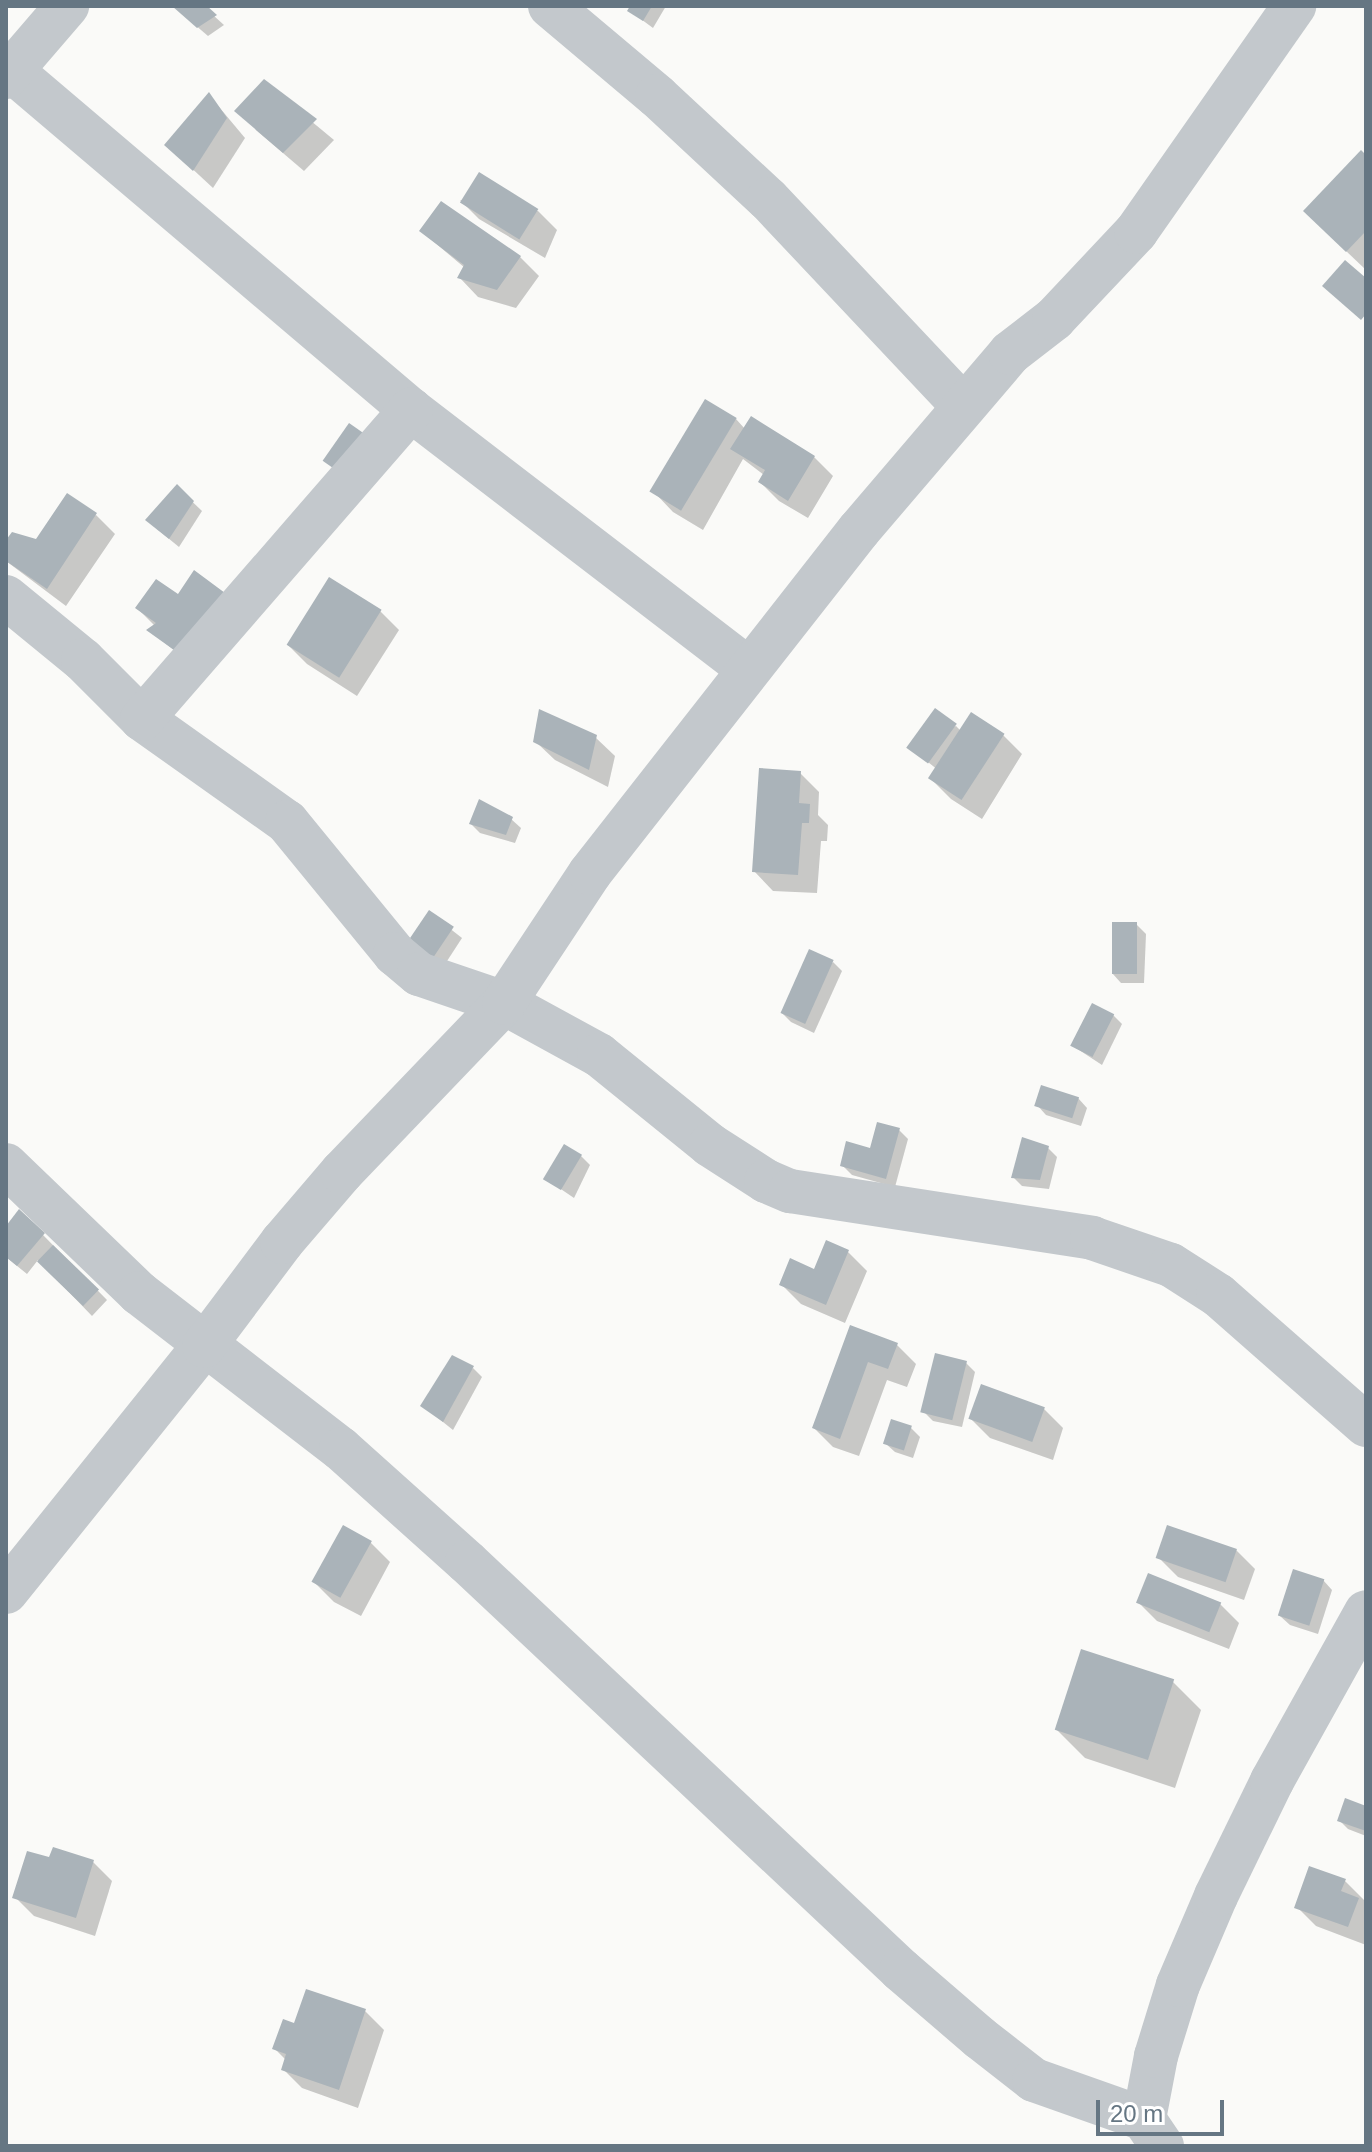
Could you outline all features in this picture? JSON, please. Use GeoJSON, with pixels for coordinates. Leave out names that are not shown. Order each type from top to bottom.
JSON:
{"type":"FeatureCollection","features":[{"type":"Feature","properties":{"kind":"street"},"geometry":{"type":"LineString","coordinates":[[67,6],[7,72],[411,410],[747,668]]}},
{"type":"Feature","properties":{"kind":"street"},"geometry":{"type":"LineString","coordinates":[[550,6],[657,96],[768,199],[963,406]]}},
{"type":"Feature","properties":{"kind":"street"},"geometry":{"type":"LineString","coordinates":[[6,1592],[204,1346],[282,1242],[342,1172],[504,1003],[590,873],[747,668],[963,406],[1010,353],[1054,319],[1136,232],[1294,6]]}},
{"type":"Feature","properties":{"kind":"street"},"geometry":{"type":"LineString","coordinates":[[142,719],[411,410]]}},
{"type":"Feature","properties":{"kind":"street"},"geometry":{"type":"LineString","coordinates":[[6,597],[83,660],[142,719],[287,822],[407,966],[419,974],[504,1003],[599,1055],[710,1145],[766,1181],[790,1191],[1092,1238],[1171,1265],[1218,1295],[1366,1425]]}},
{"type":"Feature","properties":{"kind":"street"},"geometry":{"type":"LineString","coordinates":[[6,1165],[139,1293],[341,1449],[456,1551],[890,1959],[980,2038],[1034,2080],[1153,2132],[1156,2056],[1178,1985],[1216,1896],[1272,1781],[1366,1612]]}},
{"type":"Feature","properties":{"kind":"building"},"geometry":{"type":"Polygon","coordinates":[[[172,6],[207,6],[217,15],[197,28],[172,6]]]}},
{"type":"Feature","properties":{"kind":"building"},"geometry":{"type":"Polygon","coordinates":[[[630,6],[652,6],[643,21],[627,11],[630,6]]]}},
{"type":"Feature","properties":{"kind":"building"},"geometry":{"type":"Polygon","coordinates":[[[264,79],[317,119],[283,153],[234,111],[264,79]]]}},
{"type":"Feature","properties":{"kind":"building"},"geometry":{"type":"Polygon","coordinates":[[[209,92],[227,118],[193,171],[164,145],[209,92]]]}},
{"type":"Feature","properties":{"kind":"building"},"geometry":{"type":"Polygon","coordinates":[[[1361,150],[1366,155],[1366,231],[1346,252],[1303,211],[1361,150]]]}},
{"type":"Feature","properties":{"kind":"building"},"geometry":{"type":"Polygon","coordinates":[[[479,172],[538,209],[519,240],[460,203],[479,172]]]}},
{"type":"Feature","properties":{"kind":"building"},"geometry":{"type":"Polygon","coordinates":[[[441,201],[521,256],[497,290],[457,278],[464,265],[419,231],[441,201]]]}},
{"type":"Feature","properties":{"kind":"building"},"geometry":{"type":"Polygon","coordinates":[[[1345,260],[1366,278],[1366,314],[1361,320],[1322,286],[1345,260]]]}},
{"type":"Feature","properties":{"kind":"building"},"geometry":{"type":"Polygon","coordinates":[[[705,399],[737,418],[681,511],[649,492],[705,399]]]}},
{"type":"Feature","properties":{"kind":"building"},"geometry":{"type":"Polygon","coordinates":[[[751,416],[815,456],[788,501],[758,482],[765,470],[730,449],[751,416]]]}},
{"type":"Feature","properties":{"kind":"building"},"geometry":{"type":"Polygon","coordinates":[[[349,423],[372,439],[346,477],[323,461],[349,423]]]}},
{"type":"Feature","properties":{"kind":"building"},"geometry":{"type":"Polygon","coordinates":[[[177,484],[194,501],[169,539],[145,520],[177,484]]]}},
{"type":"Feature","properties":{"kind":"building"},"geometry":{"type":"Polygon","coordinates":[[[67,493],[97,513],[47,589],[6,561],[6,540],[12,532],[36,539],[67,493]]]}},
{"type":"Feature","properties":{"kind":"building"},"geometry":{"type":"Polygon","coordinates":[[[194,570],[225,593],[181,655],[146,630],[156,623],[135,608],[156,579],[178,594],[194,570]]]}},
{"type":"Feature","properties":{"kind":"building"},"geometry":{"type":"Polygon","coordinates":[[[329,577],[382,610],[339,678],[287,645],[329,577]]]}},
{"type":"Feature","properties":{"kind":"building"},"geometry":{"type":"Polygon","coordinates":[[[935,708],[957,724],[928,764],[906,748],[935,708]]]}},
{"type":"Feature","properties":{"kind":"building"},"geometry":{"type":"Polygon","coordinates":[[[539,709],[597,735],[589,770],[533,742],[539,709]]]}},
{"type":"Feature","properties":{"kind":"building"},"geometry":{"type":"Polygon","coordinates":[[[971,712],[1005,734],[962,800],[928,778],[971,712]]]}},
{"type":"Feature","properties":{"kind":"building"},"geometry":{"type":"Polygon","coordinates":[[[759,768],[801,771],[799,803],[810,804],[809,823],[802,823],[798,875],[752,872],[759,768]]]}},
{"type":"Feature","properties":{"kind":"building"},"geometry":{"type":"Polygon","coordinates":[[[479,799],[513,817],[506,835],[469,824],[479,799]]]}},
{"type":"Feature","properties":{"kind":"building"},"geometry":{"type":"Polygon","coordinates":[[[429,910],[454,927],[425,970],[400,953],[429,910]]]}},
{"type":"Feature","properties":{"kind":"building"},"geometry":{"type":"Polygon","coordinates":[[[1112,922],[1137,922],[1137,974],[1112,974],[1112,922]]]}},
{"type":"Feature","properties":{"kind":"building"},"geometry":{"type":"Polygon","coordinates":[[[809,949],[834,960],[805,1024],[781,1013],[809,949]]]}},
{"type":"Feature","properties":{"kind":"building"},"geometry":{"type":"Polygon","coordinates":[[[1092,1003],[1114,1014],[1092,1057],[1070,1046],[1092,1003]]]}},
{"type":"Feature","properties":{"kind":"building"},"geometry":{"type":"Polygon","coordinates":[[[1041,1085],[1079,1097],[1072,1118],[1034,1106],[1041,1085]]]}},
{"type":"Feature","properties":{"kind":"building"},"geometry":{"type":"Polygon","coordinates":[[[877,1122],[900,1128],[886,1179],[840,1166],[846,1141],[870,1148],[877,1122]]]}},
{"type":"Feature","properties":{"kind":"building"},"geometry":{"type":"Polygon","coordinates":[[[1022,1137],[1049,1146],[1040,1180],[1011,1178],[1022,1137]]]}},
{"type":"Feature","properties":{"kind":"building"},"geometry":{"type":"Polygon","coordinates":[[[564,1144],[582,1155],[561,1190],[543,1179],[564,1144]]]}},
{"type":"Feature","properties":{"kind":"building"},"geometry":{"type":"Polygon","coordinates":[[[19,1209],[45,1233],[17,1266],[6,1257],[6,1226],[19,1209]]]}},
{"type":"Feature","properties":{"kind":"building"},"geometry":{"type":"Polygon","coordinates":[[[826,1240],[849,1250],[826,1305],[779,1285],[790,1258],[814,1269],[826,1240]]]}},
{"type":"Feature","properties":{"kind":"building"},"geometry":{"type":"Polygon","coordinates":[[[53,1245],[99,1289],[83,1306],[37,1262],[53,1245]]]}},
{"type":"Feature","properties":{"kind":"building"},"geometry":{"type":"Polygon","coordinates":[[[850,1325],[898,1343],[888,1369],[868,1362],[840,1439],[812,1428],[850,1325]]]}},
{"type":"Feature","properties":{"kind":"building"},"geometry":{"type":"Polygon","coordinates":[[[935,1353],[967,1361],[952,1420],[920,1412],[935,1353]]]}},
{"type":"Feature","properties":{"kind":"building"},"geometry":{"type":"Polygon","coordinates":[[[452,1355],[474,1366],[443,1422],[420,1406],[452,1355]]]}},
{"type":"Feature","properties":{"kind":"building"},"geometry":{"type":"Polygon","coordinates":[[[981,1384],[1045,1407],[1032,1442],[968,1419],[981,1384]]]}},
{"type":"Feature","properties":{"kind":"building"},"geometry":{"type":"Polygon","coordinates":[[[891,1419],[912,1426],[904,1451],[883,1444],[891,1419]]]}},
{"type":"Feature","properties":{"kind":"building"},"geometry":{"type":"Polygon","coordinates":[[[343,1525],[372,1541],[340,1598],[311,1582],[343,1525]]]}},
{"type":"Feature","properties":{"kind":"building"},"geometry":{"type":"Polygon","coordinates":[[[1167,1525],[1237,1549],[1226,1582],[1156,1558],[1167,1525]]]}},
{"type":"Feature","properties":{"kind":"building"},"geometry":{"type":"Polygon","coordinates":[[[1293,1569],[1324,1579],[1309,1626],[1278,1616],[1293,1569]]]}},
{"type":"Feature","properties":{"kind":"building"},"geometry":{"type":"Polygon","coordinates":[[[1148,1573],[1221,1603],[1209,1632],[1136,1603],[1148,1573]]]}},
{"type":"Feature","properties":{"kind":"building"},"geometry":{"type":"Polygon","coordinates":[[[1081,1649],[1174,1679],[1148,1760],[1055,1730],[1081,1649]]]}},
{"type":"Feature","properties":{"kind":"building"},"geometry":{"type":"Polygon","coordinates":[[[1345,1798],[1366,1806],[1366,1831],[1337,1821],[1345,1798]]]}},
{"type":"Feature","properties":{"kind":"building"},"geometry":{"type":"Polygon","coordinates":[[[53,1847],[94,1860],[76,1918],[12,1898],[27,1851],[49,1857],[53,1847]]]}},
{"type":"Feature","properties":{"kind":"building"},"geometry":{"type":"Polygon","coordinates":[[[1309,1866],[1346,1879],[1341,1891],[1359,1898],[1348,1927],[1294,1908],[1309,1866]]]}},
{"type":"Feature","properties":{"kind":"building"},"geometry":{"type":"Polygon","coordinates":[[[306,1989],[366,2009],[339,2090],[281,2070],[286,2054],[272,2049],[283,2019],[294,2023],[306,1989]]]}}]}
